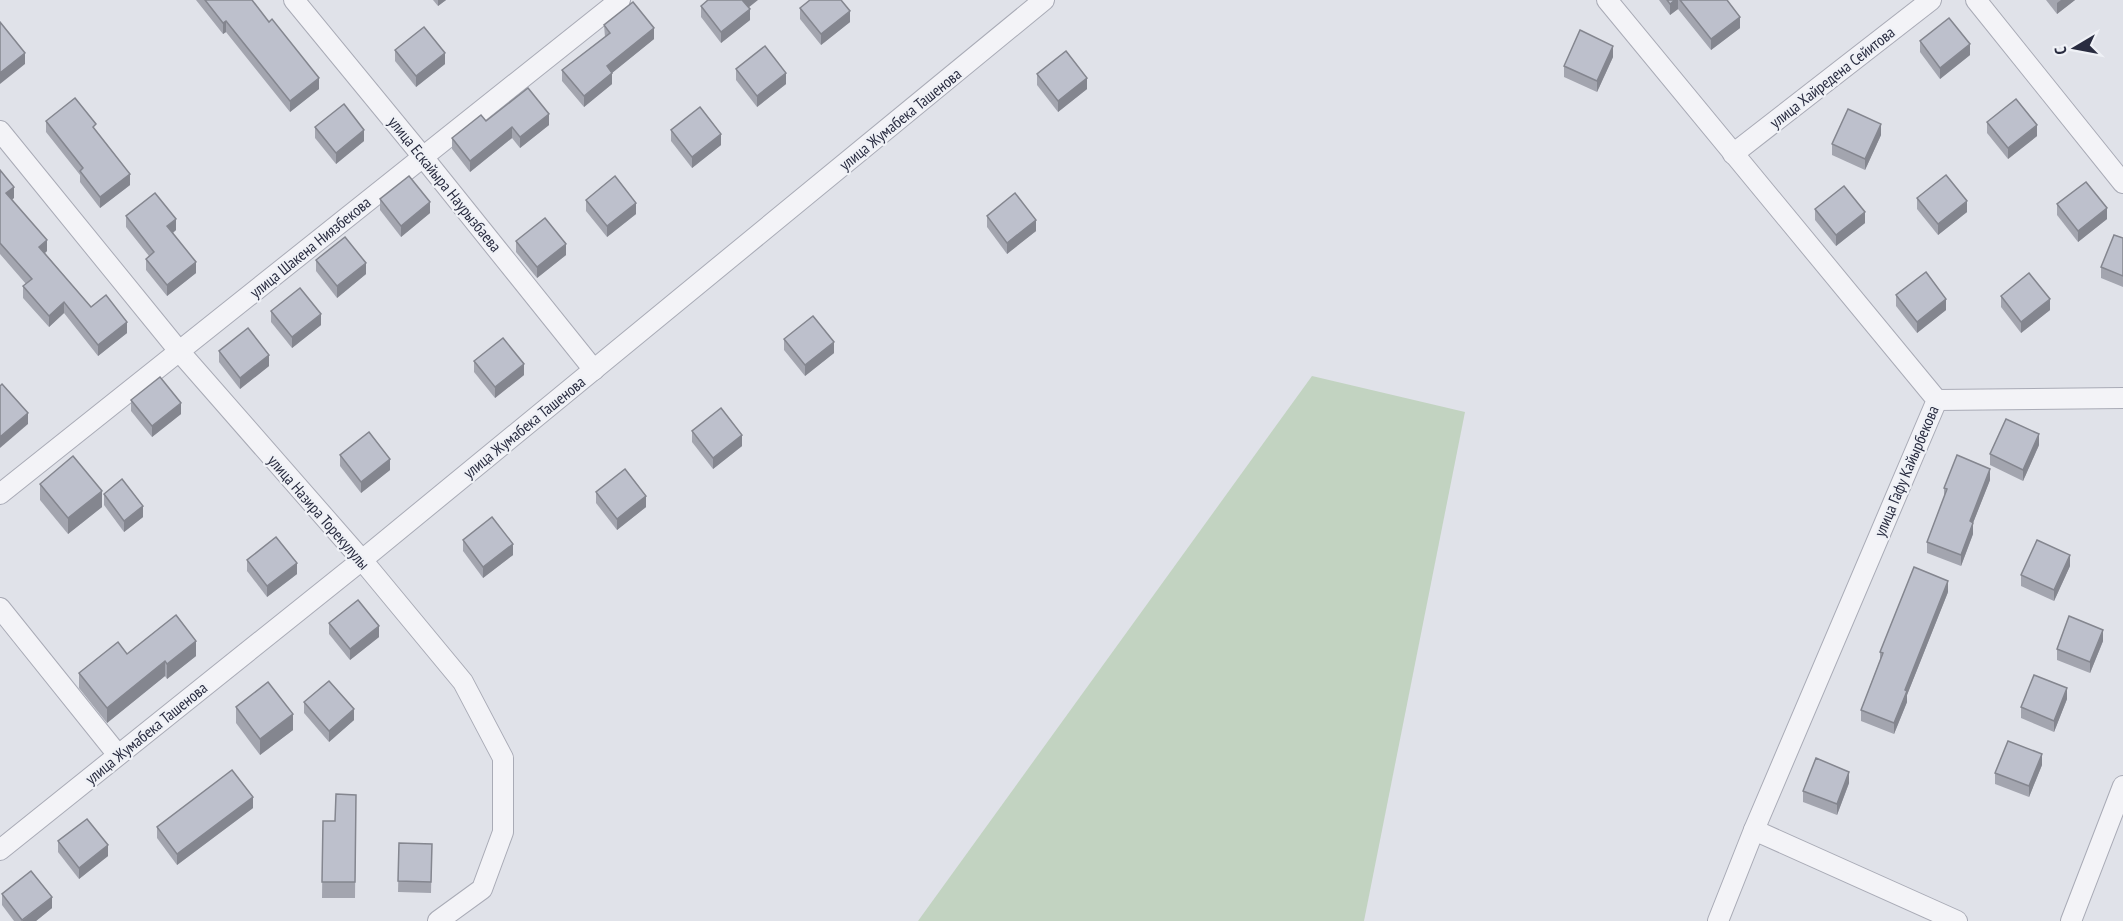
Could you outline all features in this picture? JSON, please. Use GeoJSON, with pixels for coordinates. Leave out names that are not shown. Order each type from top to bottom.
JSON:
{"type":"FeatureCollection","features":[{"type":"Feature","properties":{"kind":"street","name":"улица Ескайыра Наурызбаева"},"geometry":{"type":"LineString","coordinates":[[294,0],[594,370]]}},
{"type":"Feature","properties":{"kind":"street","name":"улица Шакена Ниязбекова"},"geometry":{"type":"LineString","coordinates":[[0,495],[620,0]]}},
{"type":"Feature","properties":{"kind":"street","name":"улица Жумабека Ташенова"},"geometry":{"type":"LineString","coordinates":[[0,850],[362,560],[1044,0]]}},
{"type":"Feature","properties":{"kind":"street","name":"улица Гафу Кайырбекова"},"geometry":{"type":"LineString","coordinates":[[1607,0],[1937,400],[1754,830],[1718,921]]}},
{"type":"Feature","properties":{"kind":"street","name":"улица Хайредена Сейитова"},"geometry":{"type":"LineString","coordinates":[[1734,154],[1931,0]]}},
{"type":"Feature","properties":{"kind":"street"},"geometry":{"type":"LineString","coordinates":[[1976,0],[2123,183]]}},
{"type":"Feature","properties":{"kind":"street","name":"улица Назира Торекулулы"},"geometry":{"type":"LineString","coordinates":[[0,131],[179,351],[362,560],[463,682],[503,758],[503,832],[482,889],[438,921]]}},
{"type":"Feature","properties":{"kind":"street"},"geometry":{"type":"LineString","coordinates":[[1937,400],[2123,399]]}},
{"type":"Feature","properties":{"kind":"street"},"geometry":{"type":"LineString","coordinates":[[0,608],[118,755]]}},
{"type":"Feature","properties":{"kind":"street"},"geometry":{"type":"LineString","coordinates":[[2071,921],[2123,786]]}},
{"type":"Feature","properties":{"kind":"street"},"geometry":{"type":"LineString","coordinates":[[1754,830],[1957,921]]}},
{"type":"Feature","properties":{"kind":"green space"},"geometry":{"type":"Polygon","coordinates":[[[1312,376],[1465,412],[1364,921],[918,921],[1312,376]]]}},
{"type":"Feature","properties":{"kind":"building"},"geometry":{"type":"Polygon","coordinates":[[[205,0],[252,0],[269,22],[272,19],[319,78],[290,101],[226,21],[223,23],[205,0]]]}},
{"type":"Feature","properties":{"kind":"building"},"geometry":{"type":"Polygon","coordinates":[[[708,0],[744,0],[750,9],[721,32],[701,6],[708,0]]]}},
{"type":"Feature","properties":{"kind":"building"},"geometry":{"type":"Polygon","coordinates":[[[810,0],[841,0],[850,11],[821,34],[800,8],[810,0]]]}},
{"type":"Feature","properties":{"kind":"building"},"geometry":{"type":"Polygon","coordinates":[[[1680,0],[1727,0],[1740,17],[1711,39],[1680,0]]]}},
{"type":"Feature","properties":{"kind":"building"},"geometry":{"type":"Polygon","coordinates":[[[633,2],[654,28],[607,66],[612,73],[584,96],[562,70],[610,33],[604,25],[633,2]]]}},
{"type":"Feature","properties":{"kind":"building"},"geometry":{"type":"Polygon","coordinates":[[[1949,18],[1970,44],[1940,68],[1920,41],[1949,18]]]}},
{"type":"Feature","properties":{"kind":"building"},"geometry":{"type":"Polygon","coordinates":[[[0,22],[25,53],[0,73],[0,22]]]}},
{"type":"Feature","properties":{"kind":"building"},"geometry":{"type":"Polygon","coordinates":[[[424,27],[445,53],[416,76],[395,50],[424,27]]]}},
{"type":"Feature","properties":{"kind":"building"},"geometry":{"type":"Polygon","coordinates":[[[1580,30],[1613,46],[1597,81],[1564,66],[1580,30]]]}},
{"type":"Feature","properties":{"kind":"building"},"geometry":{"type":"Polygon","coordinates":[[[765,46],[786,73],[757,96],[736,69],[765,46]]]}},
{"type":"Feature","properties":{"kind":"building"},"geometry":{"type":"Polygon","coordinates":[[[1066,51],[1087,78],[1058,101],[1037,74],[1066,51]]]}},
{"type":"Feature","properties":{"kind":"building"},"geometry":{"type":"Polygon","coordinates":[[[528,88],[549,114],[520,137],[512,127],[470,161],[452,138],[481,115],[486,121],[528,88]]]}},
{"type":"Feature","properties":{"kind":"building"},"geometry":{"type":"Polygon","coordinates":[[[75,98],[96,124],[93,127],[130,174],[100,197],[80,171],[83,168],[46,121],[75,98]]]}},
{"type":"Feature","properties":{"kind":"building"},"geometry":{"type":"Polygon","coordinates":[[[2016,99],[2037,125],[2008,148],[1987,122],[2016,99]]]}},
{"type":"Feature","properties":{"kind":"building"},"geometry":{"type":"Polygon","coordinates":[[[344,104],[364,130],[336,153],[315,127],[344,104]]]}},
{"type":"Feature","properties":{"kind":"building"},"geometry":{"type":"Polygon","coordinates":[[[700,107],[721,134],[692,157],[671,130],[700,107]]]}},
{"type":"Feature","properties":{"kind":"building"},"geometry":{"type":"Polygon","coordinates":[[[1848,109],[1881,124],[1865,159],[1832,144],[1848,109]]]}},
{"type":"Feature","properties":{"kind":"building"},"geometry":{"type":"Polygon","coordinates":[[[0,170],[14,187],[6,193],[47,240],[39,247],[91,307],[106,295],[127,322],[98,345],[64,302],[49,316],[23,286],[32,279],[0,243],[0,170]]]}},
{"type":"Feature","properties":{"kind":"building"},"geometry":{"type":"Polygon","coordinates":[[[1946,175],[1967,201],[1938,224],[1917,198],[1946,175]]]}},
{"type":"Feature","properties":{"kind":"building"},"geometry":{"type":"Polygon","coordinates":[[[409,176],[430,202],[401,226],[380,199],[409,176]]]}},
{"type":"Feature","properties":{"kind":"building"},"geometry":{"type":"Polygon","coordinates":[[[615,176],[636,203],[607,226],[586,200],[615,176]]]}},
{"type":"Feature","properties":{"kind":"building"},"geometry":{"type":"Polygon","coordinates":[[[2086,182],[2107,208],[2078,231],[2057,204],[2086,182]]]}},
{"type":"Feature","properties":{"kind":"building"},"geometry":{"type":"Polygon","coordinates":[[[1844,186],[1865,212],[1836,235],[1815,209],[1844,186]]]}},
{"type":"Feature","properties":{"kind":"building"},"geometry":{"type":"Polygon","coordinates":[[[155,193],[176,219],[167,226],[196,262],[167,285],[146,259],[154,252],[126,216],[155,193]]]}},
{"type":"Feature","properties":{"kind":"building"},"geometry":{"type":"Polygon","coordinates":[[[1015,193],[1036,220],[1007,243],[987,216],[1015,193]]]}},
{"type":"Feature","properties":{"kind":"building"},"geometry":{"type":"Polygon","coordinates":[[[545,218],[566,244],[537,267],[516,241],[545,218]]]}},
{"type":"Feature","properties":{"kind":"building"},"geometry":{"type":"Polygon","coordinates":[[[2114,235],[2123,238],[2123,276],[2101,267],[2114,235]]]}},
{"type":"Feature","properties":{"kind":"building"},"geometry":{"type":"Polygon","coordinates":[[[345,237],[366,263],[337,286],[316,260],[345,237]]]}},
{"type":"Feature","properties":{"kind":"building"},"geometry":{"type":"Polygon","coordinates":[[[1926,272],[1946,299],[1917,322],[1896,295],[1926,272]]]}},
{"type":"Feature","properties":{"kind":"building"},"geometry":{"type":"Polygon","coordinates":[[[2029,273],[2050,299],[2021,322],[2001,296],[2029,273]]]}},
{"type":"Feature","properties":{"kind":"building"},"geometry":{"type":"Polygon","coordinates":[[[300,288],[321,314],[292,337],[271,311],[300,288]]]}},
{"type":"Feature","properties":{"kind":"building"},"geometry":{"type":"Polygon","coordinates":[[[813,316],[834,342],[805,365],[784,339],[813,316]]]}},
{"type":"Feature","properties":{"kind":"building"},"geometry":{"type":"Polygon","coordinates":[[[248,328],[269,355],[240,378],[219,351],[248,328]]]}},
{"type":"Feature","properties":{"kind":"building"},"geometry":{"type":"Polygon","coordinates":[[[503,338],[524,364],[495,387],[474,361],[503,338]]]}},
{"type":"Feature","properties":{"kind":"building"},"geometry":{"type":"Polygon","coordinates":[[[160,377],[181,403],[152,426],[131,400],[160,377]]]}},
{"type":"Feature","properties":{"kind":"building"},"geometry":{"type":"Polygon","coordinates":[[[2,384],[28,413],[0,437],[0,386],[2,384]]]}},
{"type":"Feature","properties":{"kind":"building"},"geometry":{"type":"Polygon","coordinates":[[[721,408],[742,435],[713,458],[692,431],[721,408]]]}},
{"type":"Feature","properties":{"kind":"building"},"geometry":{"type":"Polygon","coordinates":[[[2006,419],[2039,434],[2023,470],[1990,454],[2006,419]]]}},
{"type":"Feature","properties":{"kind":"building"},"geometry":{"type":"Polygon","coordinates":[[[369,432],[390,459],[361,482],[340,455],[369,432]]]}},
{"type":"Feature","properties":{"kind":"building"},"geometry":{"type":"Polygon","coordinates":[[[1957,455],[1990,469],[1970,521],[1973,523],[1961,555],[1927,542],[1957,455]]]}},
{"type":"Feature","properties":{"kind":"building"},"geometry":{"type":"Polygon","coordinates":[[[73,456],[102,491],[68,518],[40,484],[73,456]]]}},
{"type":"Feature","properties":{"kind":"building"},"geometry":{"type":"Polygon","coordinates":[[[625,469],[646,496],[617,519],[596,492],[625,469]]]}},
{"type":"Feature","properties":{"kind":"building"},"geometry":{"type":"Polygon","coordinates":[[[122,479],[143,506],[124,521],[104,494],[122,479]]]}},
{"type":"Feature","properties":{"kind":"building"},"geometry":{"type":"Polygon","coordinates":[[[492,517],[513,544],[483,567],[463,540],[492,517]]]}},
{"type":"Feature","properties":{"kind":"building"},"geometry":{"type":"Polygon","coordinates":[[[276,537],[297,563],[267,586],[247,560],[276,537]]]}},
{"type":"Feature","properties":{"kind":"building"},"geometry":{"type":"Polygon","coordinates":[[[2037,540],[2070,555],[2054,590],[2021,575],[2037,540]]]}},
{"type":"Feature","properties":{"kind":"building"},"geometry":{"type":"Polygon","coordinates":[[[1914,567],[1948,581],[1894,723],[1861,710],[1883,653],[1880,652],[1914,567]]]}},
{"type":"Feature","properties":{"kind":"building"},"geometry":{"type":"Polygon","coordinates":[[[358,600],[379,626],[350,649],[329,623],[358,600]]]}},
{"type":"Feature","properties":{"kind":"building"},"geometry":{"type":"Polygon","coordinates":[[[176,615],[196,641],[167,664],[165,661],[107,708],[79,673],[118,642],[127,654],[176,615]]]}},
{"type":"Feature","properties":{"kind":"building"},"geometry":{"type":"Polygon","coordinates":[[[2069,616],[2103,630],[2090,662],[2057,649],[2069,616]]]}},
{"type":"Feature","properties":{"kind":"building"},"geometry":{"type":"Polygon","coordinates":[[[2034,675],[2067,688],[2054,721],[2021,707],[2034,675]]]}},
{"type":"Feature","properties":{"kind":"building"},"geometry":{"type":"Polygon","coordinates":[[[329,681],[354,709],[329,731],[304,702],[329,681]]]}},
{"type":"Feature","properties":{"kind":"building"},"geometry":{"type":"Polygon","coordinates":[[[268,682],[293,714],[260,739],[236,707],[268,682]]]}},
{"type":"Feature","properties":{"kind":"building"},"geometry":{"type":"Polygon","coordinates":[[[2008,741],[2042,754],[2029,786],[1995,773],[2008,741]]]}},
{"type":"Feature","properties":{"kind":"building"},"geometry":{"type":"Polygon","coordinates":[[[1816,758],[1849,772],[1837,804],[1803,791],[1816,758]]]}},
{"type":"Feature","properties":{"kind":"building"},"geometry":{"type":"Polygon","coordinates":[[[232,770],[253,797],[177,854],[157,827],[232,770]]]}},
{"type":"Feature","properties":{"kind":"building"},"geometry":{"type":"Polygon","coordinates":[[[336,794],[356,795],[355,882],[322,882],[323,821],[335,821],[336,794]]]}},
{"type":"Feature","properties":{"kind":"building"},"geometry":{"type":"Polygon","coordinates":[[[87,819],[108,845],[79,868],[58,841],[87,819]]]}},
{"type":"Feature","properties":{"kind":"building"},"geometry":{"type":"Polygon","coordinates":[[[399,843],[432,844],[431,882],[398,881],[399,843]]]}},
{"type":"Feature","properties":{"kind":"building"},"geometry":{"type":"Polygon","coordinates":[[[31,871],[52,897],[22,920],[2,894],[31,871]]]}}]}
